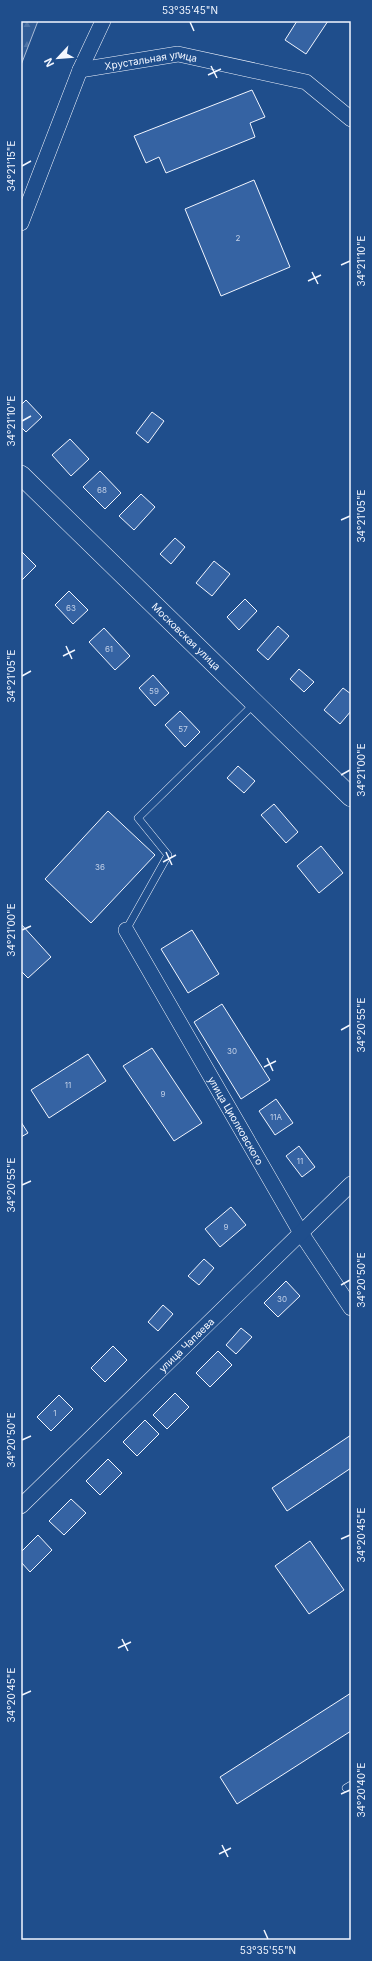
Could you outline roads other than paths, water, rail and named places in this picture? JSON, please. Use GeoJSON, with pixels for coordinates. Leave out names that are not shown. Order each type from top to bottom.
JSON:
{"type":"FeatureCollection","features":[{"type":"Feature","properties":{"kind":"street"},"geometry":{"type":"LineString","coordinates":[[21,223],[80,70],[103,21]]}},
{"type":"Feature","properties":{"kind":"street","name":"Хрустальная улица"},"geometry":{"type":"LineString","coordinates":[[80,70],[178,54],[306,82],[351,119]]}},
{"type":"Feature","properties":{"kind":"street","name":"Московская улица"},"geometry":{"type":"LineString","coordinates":[[21,475],[351,797]]}},
{"type":"Feature","properties":{"kind":"street","name":"улица Циолковского"},"geometry":{"type":"LineString","coordinates":[[126,930],[301,1233],[351,1308]]}},
{"type":"Feature","properties":{"kind":"street","name":"улица Чапаева"},"geometry":{"type":"LineString","coordinates":[[21,1506],[351,1184]]}},
{"type":"Feature","properties":{"kind":"lane"},"geometry":{"type":"LineString","coordinates":[[126,930],[168,855],[138,818],[255,703]]}}]}
